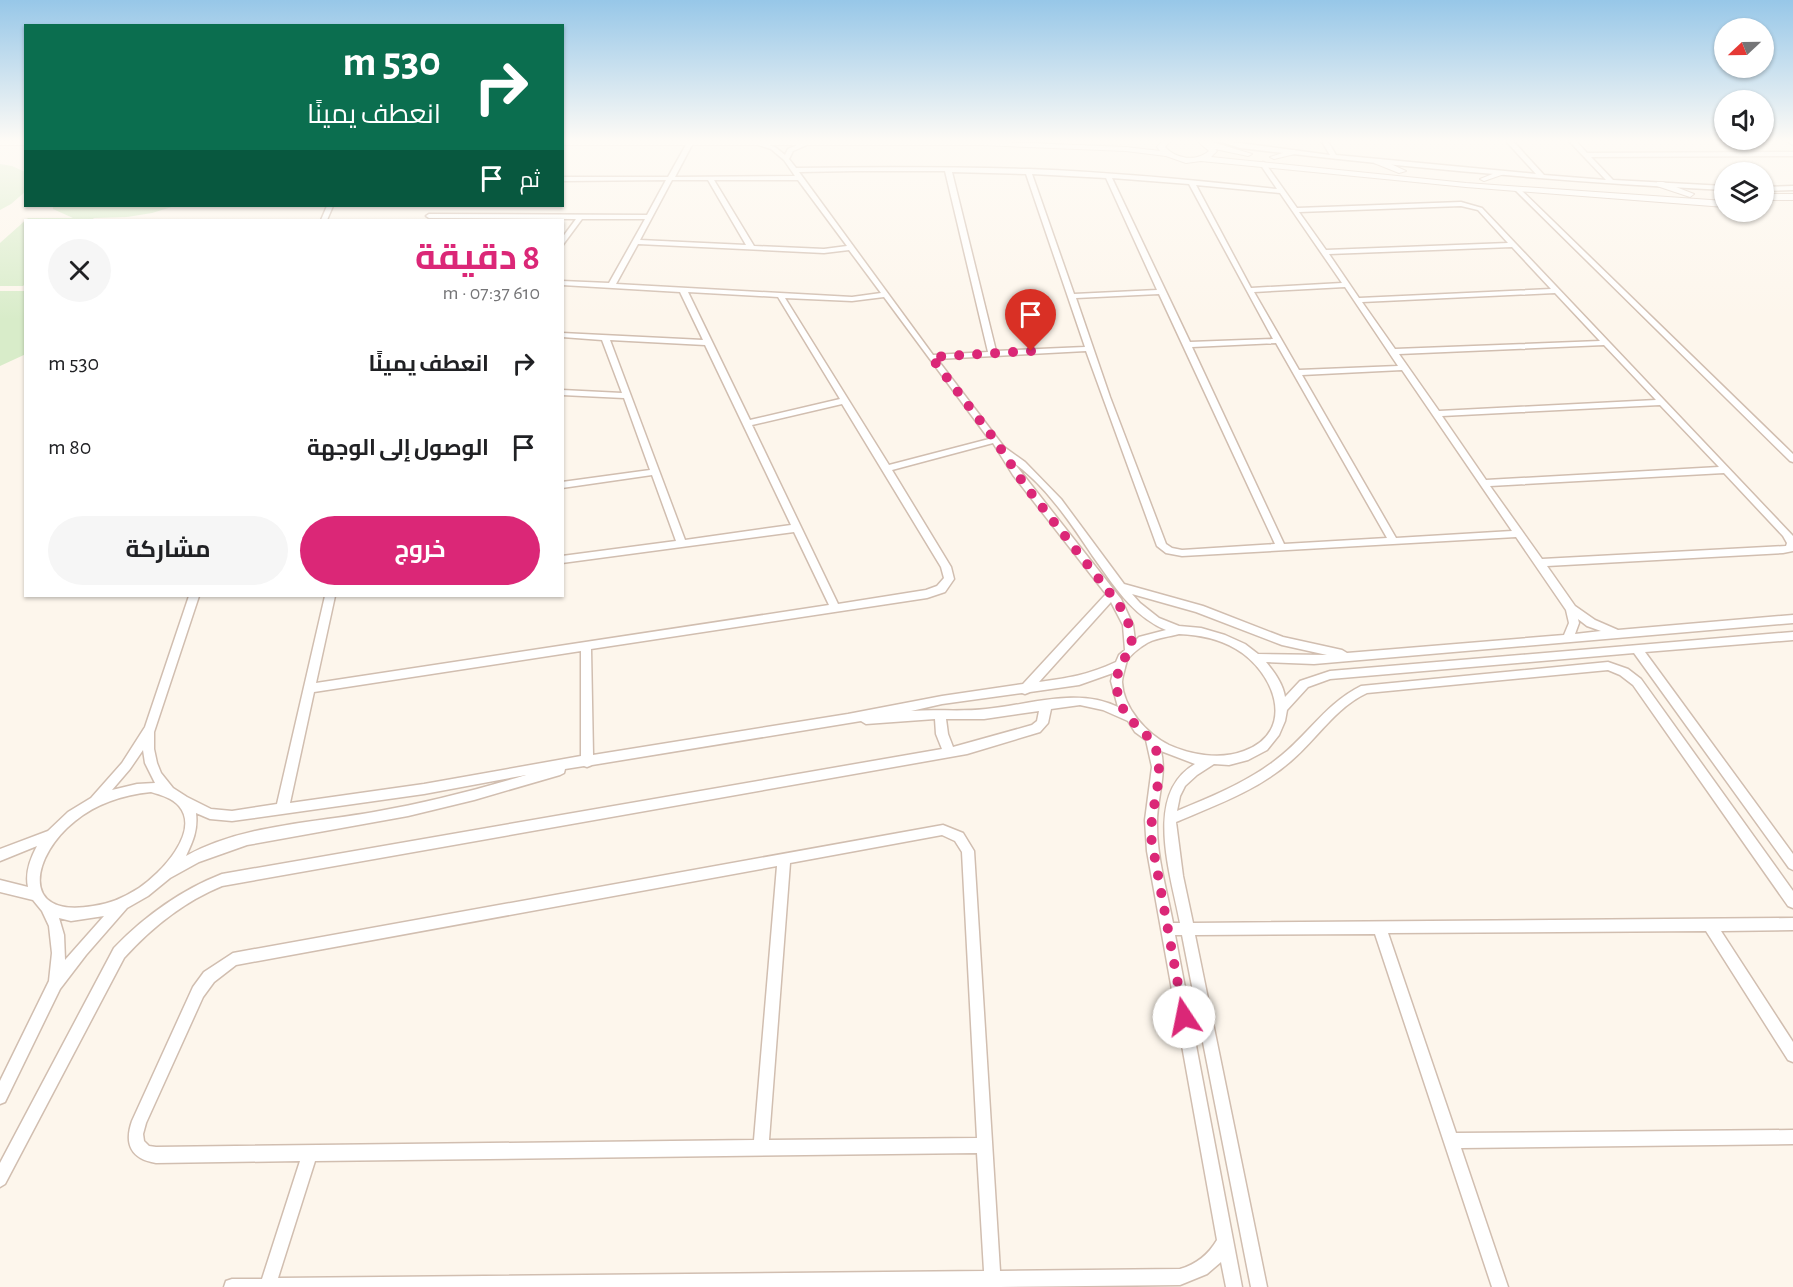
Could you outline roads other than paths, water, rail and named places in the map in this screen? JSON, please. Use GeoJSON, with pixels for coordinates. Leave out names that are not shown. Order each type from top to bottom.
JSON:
{"type":"FeatureCollection","features":[{"type":"Feature","properties":{"kind":"street"},"geometry":{"type":"LineString","coordinates":[[611,286],[658,200]]}},
{"type":"Feature","properties":{"kind":"street"},"geometry":{"type":"LineString","coordinates":[[723,200],[751,248]]}},
{"type":"Feature","properties":{"kind":"street"},"geometry":{"type":"LineString","coordinates":[[816,200],[998,444],[1020,479],[1122,610],[1128,625],[1130,650]]}},
{"type":"Feature","properties":{"kind":"street"},"geometry":{"type":"LineString","coordinates":[[955,200],[992,353]]}},
{"type":"Feature","properties":{"kind":"street"},"geometry":{"type":"LineString","coordinates":[[1038,200],[1089,349],[1162,546],[1178,553],[1519,534]]}},
{"type":"Feature","properties":{"kind":"street"},"geometry":{"type":"LineString","coordinates":[[1119,200],[1281,547]]}},
{"type":"Feature","properties":{"kind":"street"},"geometry":{"type":"LineString","coordinates":[[1198,200],[1394,542]]}},
{"type":"Feature","properties":{"kind":"street"},"geometry":{"type":"LineString","coordinates":[[1288,200],[1571,609],[1591,623],[1615,633]]}},
{"type":"Feature","properties":{"kind":"street"},"geometry":{"type":"LineString","coordinates":[[1528,200],[1793,459]]}},
{"type":"Feature","properties":{"kind":"street"},"geometry":{"type":"LineString","coordinates":[[1670,200],[1714,203]]}},
{"type":"Feature","properties":{"kind":"street"},"geometry":{"type":"LineString","coordinates":[[1295,210],[1470,205],[1479,209],[1663,402],[1789,537],[1792,543],[1790,548],[1783,550],[1539,563]]}},
{"type":"Feature","properties":{"kind":"street"},"geometry":{"type":"LineString","coordinates":[[1774,206],[1793,206]]}},
{"type":"Feature","properties":{"kind":"street"},"geometry":{"type":"LineString","coordinates":[[564,241],[580,217]]}},
{"type":"Feature","properties":{"kind":"street"},"geometry":{"type":"LineString","coordinates":[[427,218],[649,217]]}},
{"type":"Feature","properties":{"kind":"street"},"geometry":{"type":"LineString","coordinates":[[635,242],[824,251],[852,248]]}},
{"type":"Feature","properties":{"kind":"street"},"geometry":{"type":"LineString","coordinates":[[1324,252],[1514,245]]}},
{"type":"Feature","properties":{"kind":"street"},"geometry":{"type":"LineString","coordinates":[[564,284],[852,299],[886,296]]}},
{"type":"Feature","properties":{"kind":"street"},"geometry":{"type":"LineString","coordinates":[[1249,290],[1347,285]]}},
{"type":"Feature","properties":{"kind":"street"},"geometry":{"type":"LineString","coordinates":[[682,290],[835,608]]}},
{"type":"Feature","properties":{"kind":"street"},"geometry":{"type":"LineString","coordinates":[[1357,300],[1557,291]]}},
{"type":"Feature","properties":{"kind":"street"},"geometry":{"type":"LineString","coordinates":[[1071,296],[1162,292]]}},
{"type":"Feature","properties":{"kind":"street"},"geometry":{"type":"LineString","coordinates":[[310,687],[932,593],[945,586],[948,579],[946,567],[780,295]]}},
{"type":"Feature","properties":{"kind":"street"},"geometry":{"type":"LineString","coordinates":[[564,335],[707,343]]}},
{"type":"Feature","properties":{"kind":"street"},"geometry":{"type":"LineString","coordinates":[[605,337],[682,544]]}},
{"type":"Feature","properties":{"kind":"street"},"geometry":{"type":"LineString","coordinates":[[1186,345],[1278,341]]}},
{"type":"Feature","properties":{"kind":"street"},"geometry":{"type":"LineString","coordinates":[[1392,352],[1607,343]]}},
{"type":"Feature","properties":{"kind":"street"},"geometry":{"type":"LineString","coordinates":[[931,357],[1089,349]]}},
{"type":"Feature","properties":{"kind":"street"},"geometry":{"type":"LineString","coordinates":[[1297,373],[1402,368]]}},
{"type":"Feature","properties":{"kind":"street"},"geometry":{"type":"LineString","coordinates":[[1333,371],[1339,382]]}},
{"type":"Feature","properties":{"kind":"street"},"geometry":{"type":"LineString","coordinates":[[564,392],[626,396]]}},
{"type":"Feature","properties":{"kind":"street"},"geometry":{"type":"LineString","coordinates":[[746,424],[844,401]]}},
{"type":"Feature","properties":{"kind":"street"},"geometry":{"type":"LineString","coordinates":[[1436,414],[1663,402]]}},
{"type":"Feature","properties":{"kind":"street"},"geometry":{"type":"LineString","coordinates":[[886,469],[998,444]]}},
{"type":"Feature","properties":{"kind":"street"},"geometry":{"type":"LineString","coordinates":[[998,444],[1031,471],[1048,489],[1121,587],[1145,614],[1179,630]]}},
{"type":"Feature","properties":{"kind":"street"},"geometry":{"type":"LineString","coordinates":[[1484,483],[1726,470]]}},
{"type":"Feature","properties":{"kind":"street"},"geometry":{"type":"LineString","coordinates":[[564,485],[655,472]]}},
{"type":"Feature","properties":{"kind":"street"},"geometry":{"type":"LineString","coordinates":[[564,560],[796,528]]}},
{"type":"Feature","properties":{"kind":"street"},"geometry":{"type":"LineString","coordinates":[[1121,587],[1199,609],[1282,641],[1354,656]]}},
{"type":"Feature","properties":{"kind":"street"},"geometry":{"type":"LineString","coordinates":[[1025,690],[1111,595]]}},
{"type":"Feature","properties":{"kind":"street"},"geometry":{"type":"LineString","coordinates":[[167,790],[152,769],[148,750],[150,729],[194,597]]}},
{"type":"Feature","properties":{"kind":"street"},"geometry":{"type":"LineString","coordinates":[[282,810],[330,597]]}},
{"type":"Feature","properties":{"kind":"street"},"geometry":{"type":"LineString","coordinates":[[1568,637],[1574,623],[1571,609]]}},
{"type":"Feature","properties":{"kind":"street"},"geometry":{"type":"LineString","coordinates":[[1257,658],[1295,661],[1793,619]]}},
{"type":"Feature","properties":{"kind":"street"},"geometry":{"type":"LineString","coordinates":[[1128,717],[1117,690],[1116,677],[1120,665],[1130,650],[1151,636],[1179,630],[1195,631],[1228,640],[1257,658],[1276,681],[1283,707],[1281,722],[1274,736],[1263,747],[1248,756],[1209,761],[1189,758],[1151,741]]}},
{"type":"Feature","properties":{"kind":"street"},"geometry":{"type":"LineString","coordinates":[[1283,707],[1304,684],[1330,675],[1793,636]]}},
{"type":"Feature","properties":{"kind":"street"},"geometry":{"type":"LineString","coordinates":[[586,646],[587,762]]}},
{"type":"Feature","properties":{"kind":"street"},"geometry":{"type":"LineString","coordinates":[[1637,649],[1793,864]]}},
{"type":"Feature","properties":{"kind":"street"},"geometry":{"type":"LineString","coordinates":[[91,803],[132,788],[151,787],[167,790],[201,811],[221,816],[282,810],[587,762],[920,704],[1079,681],[1120,665]]}},
{"type":"Feature","properties":{"kind":"street"},"geometry":{"type":"LineString","coordinates":[[1170,819],[1262,776],[1297,749],[1350,696],[1365,689],[1608,666],[1624,672],[1637,682],[1793,902]]}},
{"type":"Feature","properties":{"kind":"street"},"geometry":{"type":"LineString","coordinates":[[848,718],[984,714],[1067,702],[1092,703],[1128,717],[1151,741],[1156,750],[1159,769],[1151,810],[1151,837],[1234,1287]]}},
{"type":"Feature","properties":{"kind":"street"},"geometry":{"type":"LineString","coordinates":[[0,1179],[119,953],[132,940],[204,886],[233,878],[1000,741],[1036,729],[1042,723],[1046,705]]}},
{"type":"Feature","properties":{"kind":"street"},"geometry":{"type":"LineString","coordinates":[[940,714],[942,734],[948,752]]}},
{"type":"Feature","properties":{"kind":"street"},"geometry":{"type":"LineString","coordinates":[[55,984],[60,950],[55,921],[35,895],[32,882],[34,867],[52,835],[91,803],[126,766],[150,729]]}},
{"type":"Feature","properties":{"kind":"street"},"geometry":{"type":"LineString","coordinates":[[1209,761],[1189,773],[1181,781],[1172,801],[1170,819],[1176,876],[1259,1287]]}},
{"type":"Feature","properties":{"kind":"street"},"geometry":{"type":"LineString","coordinates":[[0,1097],[55,984],[81,950],[125,903],[200,856],[241,841],[422,808],[587,762]]}},
{"type":"Feature","properties":{"kind":"street"},"geometry":{"type":"LineString","coordinates":[[160,879],[186,846],[191,829],[191,814],[185,802]]}},
{"type":"Feature","properties":{"kind":"street"},"geometry":{"type":"LineString","coordinates":[[985,1145],[147,1155],[136,1145],[135,1137],[139,1121],[198,992],[209,977],[224,964],[242,956],[937,830],[954,833],[963,841],[969,856],[985,1145],[992,1278]]}},
{"type":"Feature","properties":{"kind":"street"},"geometry":{"type":"LineString","coordinates":[[0,855],[52,835]]}},
{"type":"Feature","properties":{"kind":"street"},"geometry":{"type":"LineString","coordinates":[[761,1148],[784,858]]}},
{"type":"Feature","properties":{"kind":"street"},"geometry":{"type":"LineString","coordinates":[[0,886],[35,895]]}},
{"type":"Feature","properties":{"kind":"street"},"geometry":{"type":"LineString","coordinates":[[48,909],[63,914],[82,915],[125,903]]}},
{"type":"Feature","properties":{"kind":"street"},"geometry":{"type":"LineString","coordinates":[[1168,929],[1793,924]]}},
{"type":"Feature","properties":{"kind":"street"},"geometry":{"type":"LineString","coordinates":[[1710,925],[1793,1055]]}},
{"type":"Feature","properties":{"kind":"street"},"geometry":{"type":"LineString","coordinates":[[1380,928],[1500,1287]]}},
{"type":"Feature","properties":{"kind":"street"},"geometry":{"type":"LineString","coordinates":[[1451,1142],[1793,1137]]}},
{"type":"Feature","properties":{"kind":"street"},"geometry":{"type":"LineString","coordinates":[[267,1287],[310,1153]]}},
{"type":"Feature","properties":{"kind":"street"},"geometry":{"type":"LineString","coordinates":[[232,1287],[992,1278],[1171,1282],[1203,1269],[1216,1257],[1226,1241]]}}]}
